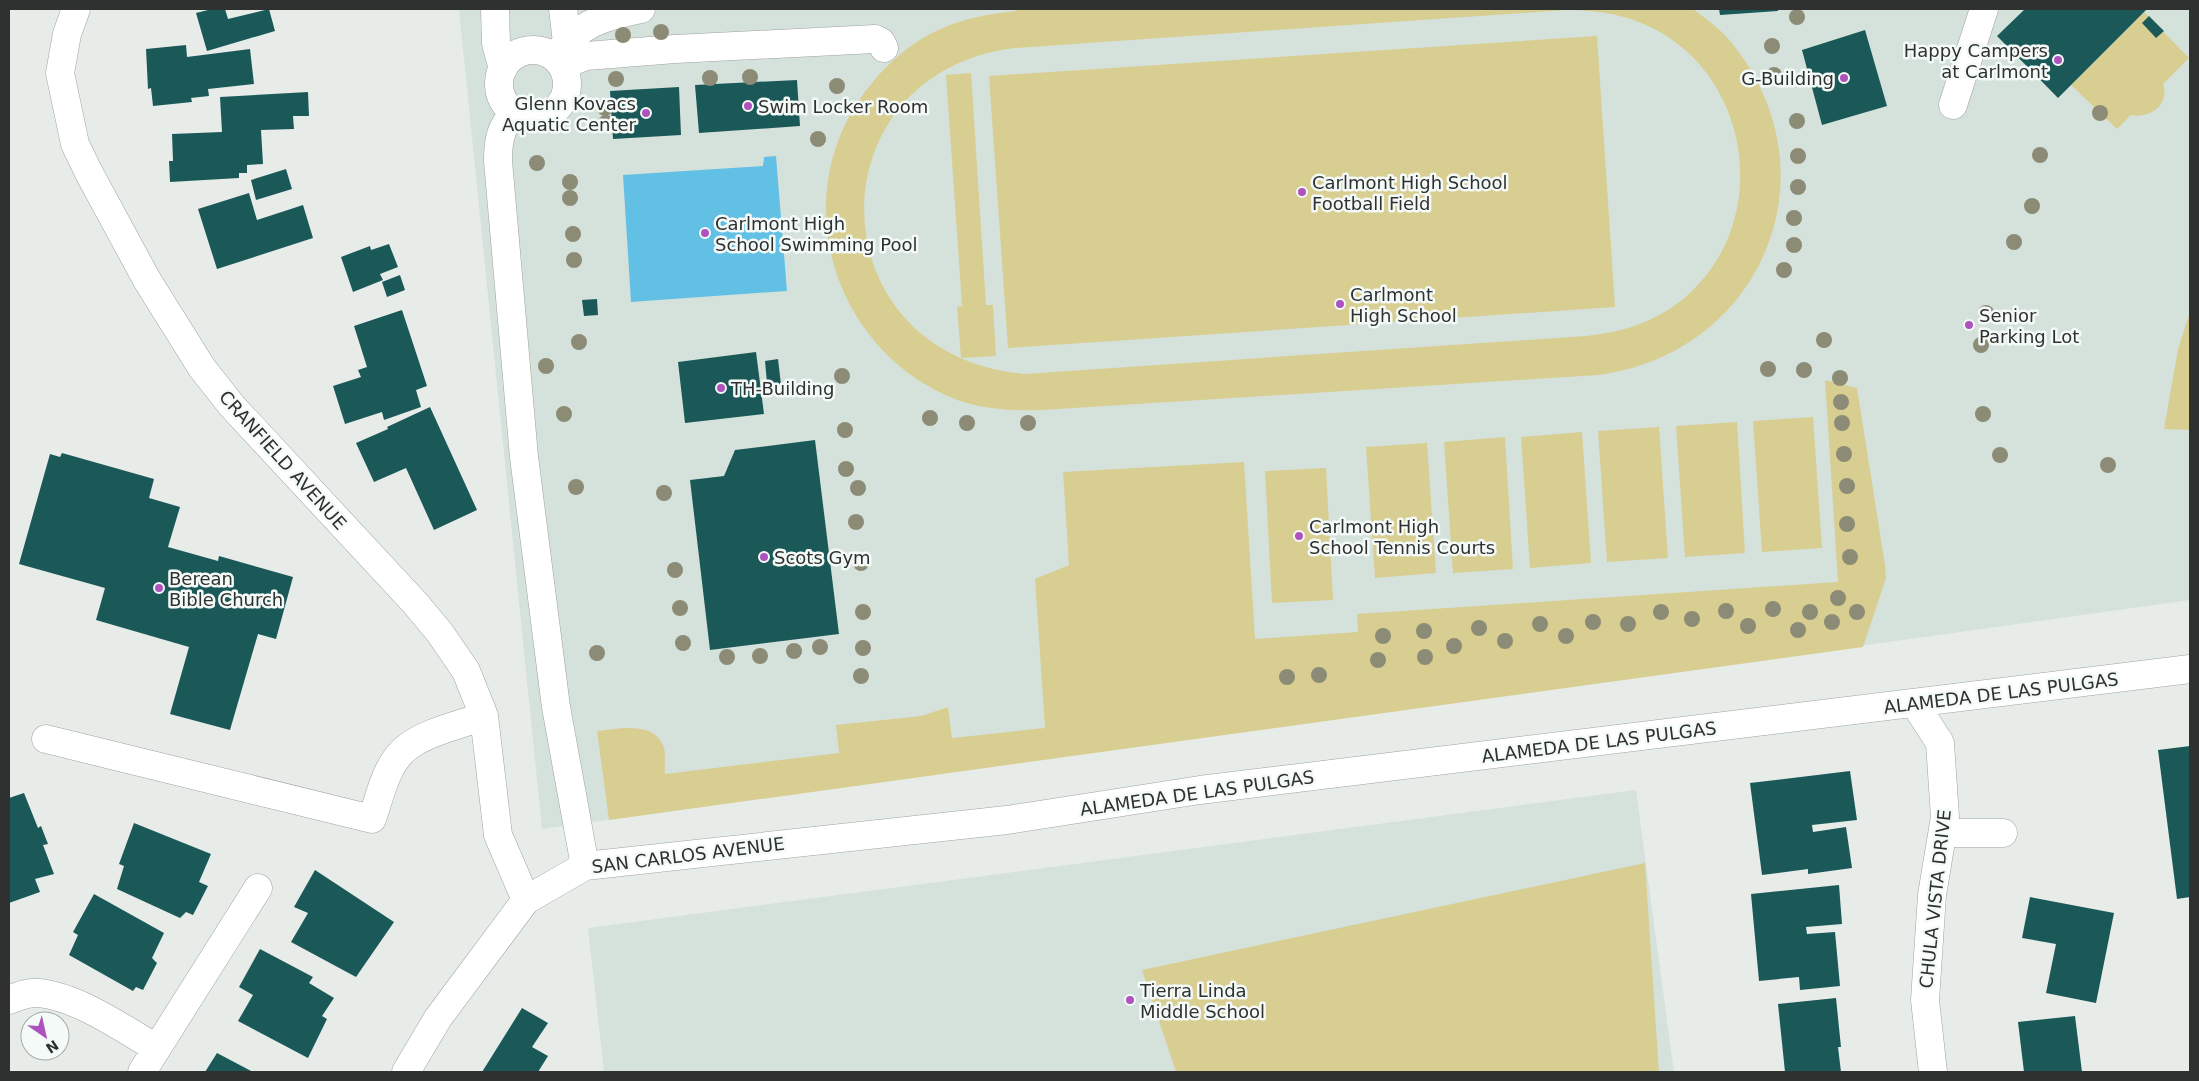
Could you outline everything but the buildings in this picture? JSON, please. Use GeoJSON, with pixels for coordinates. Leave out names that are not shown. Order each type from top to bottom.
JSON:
{"type":"FeatureCollection","features":[{"type":"Feature","properties":{"kind":"main road","name":"CRANFIELD AVENUE"},"geometry":{"type":"LineString","coordinates":[[76,9],[67,34],[60,73],[75,144],[89,174],[146,280],[202,368],[232,406],[381,566],[440,633],[466,671],[484,716],[498,835],[526,900]]}},
{"type":"Feature","properties":{"kind":"main road"},"geometry":{"type":"LineString","coordinates":[[495,9],[496,43],[503,69]]}},
{"type":"Feature","properties":{"kind":"main road"},"geometry":{"type":"LineString","coordinates":[[563,9],[563,56],[568,88],[565,98],[559,108],[550,115],[538,119],[526,118],[514,113],[506,106],[498,84],[503,69],[515,55],[525,50],[536,50],[563,56],[568,63],[586,56],[689,48],[875,39],[881,42],[884,48]]}},
{"type":"Feature","properties":{"kind":"main road"},"geometry":{"type":"LineString","coordinates":[[563,56],[582,28],[594,21],[615,14],[641,9]]}},
{"type":"Feature","properties":{"kind":"main road"},"geometry":{"type":"LineString","coordinates":[[1953,105],[1984,9]]}},
{"type":"Feature","properties":{"kind":"main road"},"geometry":{"type":"LineString","coordinates":[[514,113],[504,124],[499,137],[498,160],[524,457],[556,707],[585,866]]}},
{"type":"Feature","properties":{"kind":"main road","name":"ALAMEDA DE LAS PULGAS"},"geometry":{"type":"LineString","coordinates":[[1008,820],[1200,790],[2190,670]]}},
{"type":"Feature","properties":{"kind":"main road","name":"CHULA VISTA DRIVE"},"geometry":{"type":"LineString","coordinates":[[1915,704],[1940,743],[1946,818],[1932,895],[1925,1000],[1933,1072]]}},
{"type":"Feature","properties":{"kind":"main road"},"geometry":{"type":"LineString","coordinates":[[46,739],[372,819],[389,773],[404,750],[416,741],[484,716]]}},
{"type":"Feature","properties":{"kind":"main road","name":"SAN CARLOS AVENUE"},"geometry":{"type":"LineString","coordinates":[[406,1072],[438,1018],[526,900],[585,866],[1008,820]]}},
{"type":"Feature","properties":{"kind":"main road"},"geometry":{"type":"LineString","coordinates":[[1943,833],[2003,833]]}},
{"type":"Feature","properties":{"kind":"main road"},"geometry":{"type":"LineString","coordinates":[[142,1072],[258,888]]}},
{"type":"Feature","properties":{"kind":"main road"},"geometry":{"type":"LineString","coordinates":[[9,1000],[23,994],[38,993],[70,1001],[156,1048]]}},
{"type":"Feature","properties":{"kind":"shaded area","name":"Carlmont High School"},"geometry":{"type":"Polygon","coordinates":[[[459,9],[2190,9],[2190,600],[542,829],[459,9]]]}},
{"type":"Feature","properties":{"kind":"shaded area"},"geometry":{"type":"Polygon","coordinates":[[[1016,9],[1693,9],[1716,26],[1731,42],[1765,98],[1779,150],[1779,202],[1765,252],[1739,296],[1702,333],[1655,360],[1598,375],[1042,410],[989,408],[951,398],[900,366],[868,333],[845,295],[831,253],[826,209],[831,165],[846,123],[872,83],[899,55],[923,38],[952,24],[1016,11],[1016,9]],[[1566,10],[1015,48],[948,68],[901,106],[873,156],[864,212],[875,268],[905,318],[955,355],[1024,374],[1586,336],[1633,327],[1671,308],[1693,290],[1712,268],[1719,256],[1731,230],[1738,199],[1740,168],[1736,138],[1727,108],[1712,81],[1693,58],[1669,38],[1641,23],[1623,17],[1595,11],[1566,10]]]}},
{"type":"Feature","properties":{"kind":"shaded area"},"geometry":{"type":"Polygon","coordinates":[[[2144,12],[2189,58],[2163,84],[2164,98],[2157,109],[2145,115],[2131,115],[2117,129],[2071,85],[2144,12]]]}},
{"type":"Feature","properties":{"kind":"shaded area","name":"Carlmont High School Football Field"},"geometry":{"type":"Polygon","coordinates":[[[1597,36],[1615,307],[1008,348],[989,76],[1597,36]]]}},
{"type":"Feature","properties":{"kind":"shaded area"},"geometry":{"type":"Polygon","coordinates":[[[971,73],[986,305],[993,305],[996,356],[961,358],[957,307],[962,306],[946,75],[971,73]]]}},
{"type":"Feature","properties":{"kind":"shaded area"},"geometry":{"type":"Polygon","coordinates":[[[2190,312],[2190,430],[2164,429],[2178,349],[2190,312]]]}},
{"type":"Feature","properties":{"kind":"shaded area"},"geometry":{"type":"Polygon","coordinates":[[[1825,380],[1857,388],[1885,565],[1886,578],[1863,647],[609,820],[597,731],[632,728],[642,729],[657,736],[664,746],[665,774],[839,753],[836,725],[921,716],[948,707],[952,738],[1045,728],[1035,579],[1069,565],[1063,472],[1244,462],[1255,639],[1358,632],[1357,614],[1838,582],[1825,380]]]}},
{"type":"Feature","properties":{"kind":"shaded area"},"geometry":{"type":"Polygon","coordinates":[[[1813,417],[1822,548],[1762,552],[1753,421],[1813,417]]]}},
{"type":"Feature","properties":{"kind":"shaded area"},"geometry":{"type":"Polygon","coordinates":[[[1737,422],[1745,553],[1685,557],[1676,426],[1737,422]]]}},
{"type":"Feature","properties":{"kind":"shaded area"},"geometry":{"type":"Polygon","coordinates":[[[1659,427],[1668,558],[1607,562],[1598,431],[1659,427]]]}},
{"type":"Feature","properties":{"kind":"shaded area","name":"Carlmont High School Tennis Courts"},"geometry":{"type":"Polygon","coordinates":[[[1582,432],[1591,563],[1530,568],[1521,437],[1582,432]]]}},
{"type":"Feature","properties":{"kind":"shaded area","name":"Carlmont High School Tennis Courts"},"geometry":{"type":"Polygon","coordinates":[[[1505,437],[1513,569],[1453,573],[1444,442],[1505,437]]]}},
{"type":"Feature","properties":{"kind":"shaded area","name":"Carlmont High School Tennis Courts"},"geometry":{"type":"Polygon","coordinates":[[[1427,443],[1436,573],[1375,578],[1366,447],[1427,443]]]}},
{"type":"Feature","properties":{"kind":"shaded area","name":"Carlmont High School Tennis Courts"},"geometry":{"type":"Polygon","coordinates":[[[1326,468],[1333,600],[1272,603],[1265,471],[1326,468]]]}},
{"type":"Feature","properties":{"kind":"shaded area","name":"Tierra Linda Middle School"},"geometry":{"type":"Polygon","coordinates":[[[1636,790],[1674,1072],[604,1072],[588,928],[1636,790]]]}},
{"type":"Feature","properties":{"kind":"shaded area"},"geometry":{"type":"Polygon","coordinates":[[[1645,863],[1659,1072],[1176,1072],[1142,970],[1645,863]]]}},
{"type":"Feature","properties":{"kind":"water","name":"Carlmont High School Swimming Pool"},"geometry":{"type":"Polygon","coordinates":[[[776,156],[787,291],[631,302],[623,175],[763,166],[764,157],[776,156]]]}},
{"type":"Feature","properties":{"kind":"place","name":"Happy Campers at Carlmont"},"geometry":{"type":"Point","coordinates":[2058,60]}},
{"type":"Feature","properties":{"kind":"place","name":"G-Building"},"geometry":{"type":"Point","coordinates":[1844,78]}},
{"type":"Feature","properties":{"kind":"place","name":"Swim Locker Room"},"geometry":{"type":"Point","coordinates":[748,106]}},
{"type":"Feature","properties":{"kind":"place","name":"Glenn Kovacs Aquatic Center"},"geometry":{"type":"Point","coordinates":[646,113]}},
{"type":"Feature","properties":{"kind":"place","name":"Carlmont High School Football Field"},"geometry":{"type":"Point","coordinates":[1302,192]}},
{"type":"Feature","properties":{"kind":"place","name":"Carlmont High School Swimming Pool"},"geometry":{"type":"Point","coordinates":[705,233]}},
{"type":"Feature","properties":{"kind":"place","name":"Carlmont High School"},"geometry":{"type":"Point","coordinates":[1340,304]}},
{"type":"Feature","properties":{"kind":"place","name":"Senior Parking Lot"},"geometry":{"type":"Point","coordinates":[1969,325]}},
{"type":"Feature","properties":{"kind":"place","name":"TH-Building"},"geometry":{"type":"Point","coordinates":[721,388]}},
{"type":"Feature","properties":{"kind":"place","name":"Carlmont High School Tennis Courts"},"geometry":{"type":"Point","coordinates":[1299,536]}},
{"type":"Feature","properties":{"kind":"place","name":"Scots Gym"},"geometry":{"type":"Point","coordinates":[764,557]}},
{"type":"Feature","properties":{"kind":"place","name":"Berean Bible Church"},"geometry":{"type":"Point","coordinates":[159,588]}},
{"type":"Feature","properties":{"kind":"place","name":"Tierra Linda Middle School"},"geometry":{"type":"Point","coordinates":[1130,1000]}}]}
